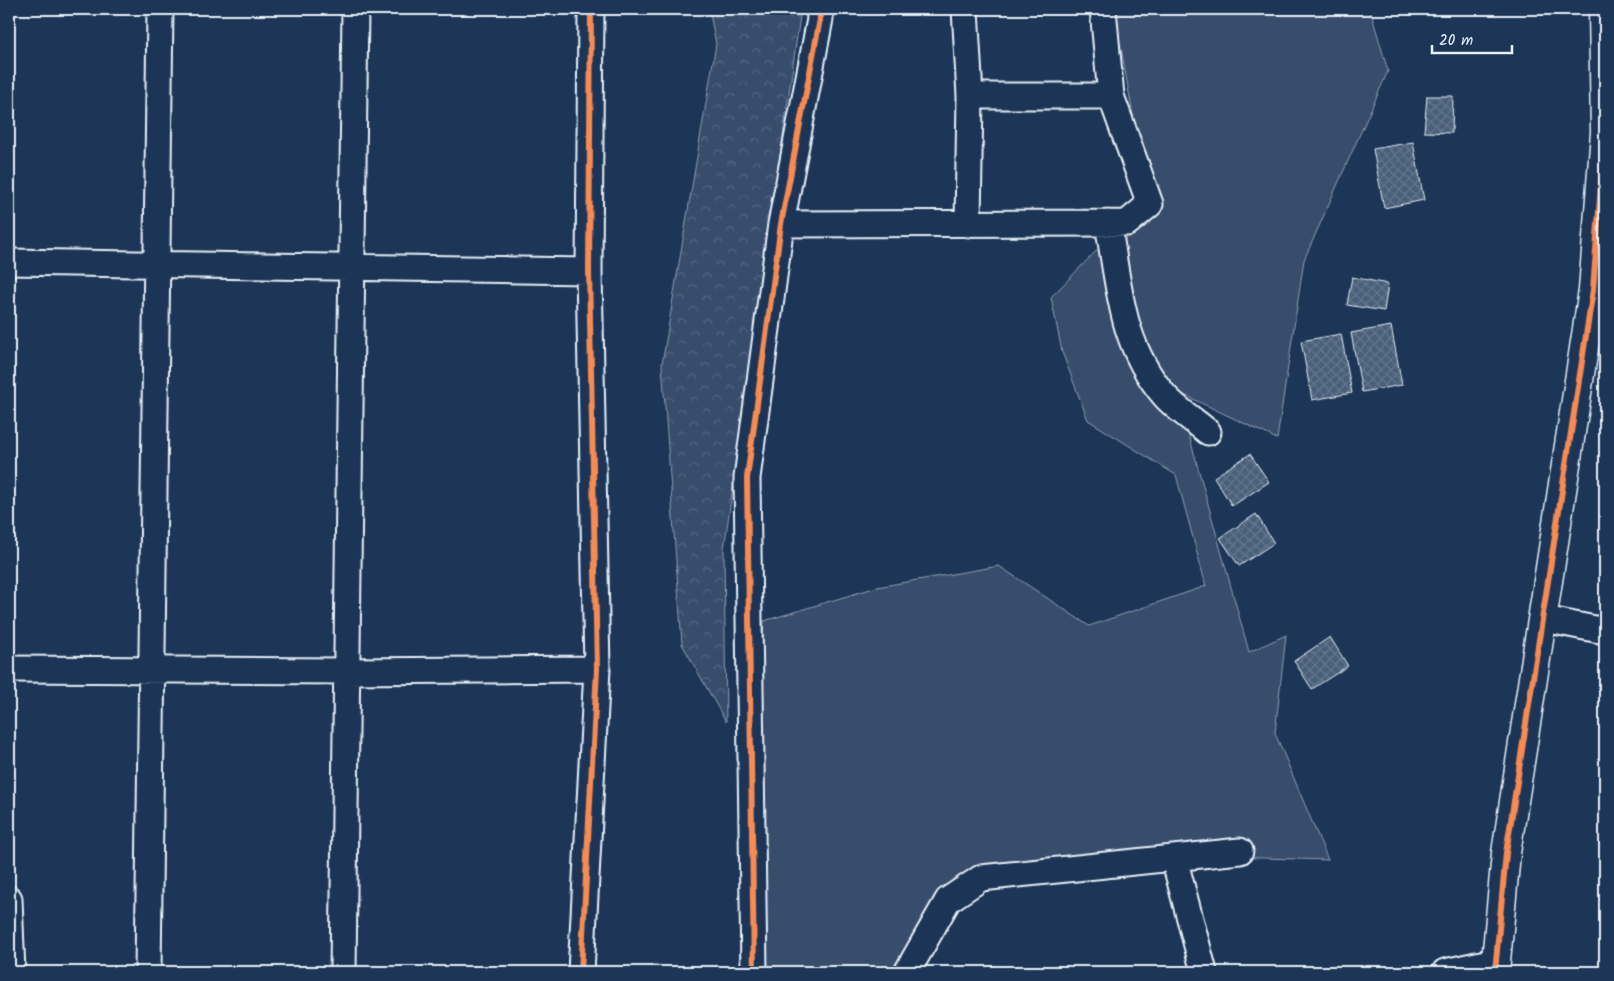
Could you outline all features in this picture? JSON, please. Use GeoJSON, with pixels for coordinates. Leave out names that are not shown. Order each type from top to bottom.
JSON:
{"type":"FeatureCollection","features":[{"type":"Feature","properties":{"kind":"street"},"geometry":{"type":"LineString","coordinates":[[148,972],[160,9]]}},
{"type":"Feature","properties":{"kind":"street"},"geometry":{"type":"LineString","coordinates":[[344,972],[355,9]]}},
{"type":"Feature","properties":{"kind":"street"},"geometry":{"type":"LineString","coordinates":[[581,972],[597,669],[589,271],[591,9]]}},
{"type":"Feature","properties":{"kind":"street"},"geometry":{"type":"LineString","coordinates":[[754,972],[746,478],[781,224],[820,20],[819,9]]}},
{"type":"Feature","properties":{"kind":"street"},"geometry":{"type":"LineString","coordinates":[[965,9],[970,96],[968,224]]}},
{"type":"Feature","properties":{"kind":"street"},"geometry":{"type":"LineString","coordinates":[[781,224],[1127,223],[1150,204],[1111,96],[1103,9]]}},
{"type":"Feature","properties":{"kind":"street"},"geometry":{"type":"LineString","coordinates":[[1445,972],[1495,967],[1506,853],[1544,619],[1593,290],[1604,175],[1603,9]]}},
{"type":"Feature","properties":{"kind":"street"},"geometry":{"type":"LineString","coordinates":[[970,96],[1111,96]]}},
{"type":"Feature","properties":{"kind":"street"},"geometry":{"type":"LineString","coordinates":[[1108,223],[1127,328],[1140,361],[1165,396],[1208,432]]}},
{"type":"Feature","properties":{"kind":"street"},"geometry":{"type":"LineString","coordinates":[[9,262],[156,262],[589,271]]}},
{"type":"Feature","properties":{"kind":"street"},"geometry":{"type":"LineString","coordinates":[[1544,619],[1605,631]]}},
{"type":"Feature","properties":{"kind":"street"},"geometry":{"type":"LineString","coordinates":[[9,669],[347,671],[597,669]]}},
{"type":"Feature","properties":{"kind":"street"},"geometry":{"type":"LineString","coordinates":[[907,972],[948,900],[981,878],[1240,851]]}},
{"type":"Feature","properties":{"kind":"street"},"geometry":{"type":"LineString","coordinates":[[1174,858],[1204,972]]}},
{"type":"Feature","properties":{"kind":"street"},"geometry":{"type":"LineString","coordinates":[[9,898],[12,972]]}},
{"type":"Feature","properties":{"kind":"green space"},"geometry":{"type":"Polygon","coordinates":[[[709,9],[801,9],[724,549],[726,722],[682,644],[662,364],[716,44],[709,9]]]}},
{"type":"Feature","properties":{"kind":"green space"},"geometry":{"type":"Polygon","coordinates":[[[1114,9],[1370,9],[1388,71],[1304,260],[1277,439],[1174,390],[1182,410],[1249,652],[1286,635],[1275,733],[1328,860],[1197,856],[996,876],[948,900],[909,972],[738,972],[752,830],[764,621],[877,587],[999,566],[1089,626],[1206,586],[1176,475],[1088,420],[1062,352],[1051,297],[1110,237],[1149,204],[1114,9]]]}},
{"type":"Feature","properties":{"kind":"building"},"geometry":{"type":"Polygon","coordinates":[[[1427,96],[1453,96],[1452,133],[1424,132],[1427,96]]]}},
{"type":"Feature","properties":{"kind":"building"},"geometry":{"type":"Polygon","coordinates":[[[1413,142],[1424,200],[1384,208],[1373,149],[1413,142]]]}},
{"type":"Feature","properties":{"kind":"building"},"geometry":{"type":"Polygon","coordinates":[[[1352,277],[1388,284],[1384,311],[1347,305],[1352,277]]]}},
{"type":"Feature","properties":{"kind":"building"},"geometry":{"type":"Polygon","coordinates":[[[1391,326],[1402,385],[1362,392],[1351,333],[1391,326]]]}},
{"type":"Feature","properties":{"kind":"building"},"geometry":{"type":"Polygon","coordinates":[[[1341,334],[1352,393],[1312,400],[1301,341],[1341,334]]]}},
{"type":"Feature","properties":{"kind":"building"},"geometry":{"type":"Polygon","coordinates":[[[1250,454],[1269,482],[1232,506],[1214,477],[1250,454]]]}},
{"type":"Feature","properties":{"kind":"building"},"geometry":{"type":"Polygon","coordinates":[[[1256,514],[1274,543],[1239,566],[1220,538],[1256,514]]]}},
{"type":"Feature","properties":{"kind":"building"},"geometry":{"type":"Polygon","coordinates":[[[1330,637],[1348,666],[1312,689],[1294,661],[1330,637]]]}},
{"type":"Feature","properties":{"kind":"cycle path"},"geometry":{"type":"LineString","coordinates":[[581,972],[597,669],[589,271],[591,9]]}},
{"type":"Feature","properties":{"kind":"cycle path"},"geometry":{"type":"LineString","coordinates":[[754,972],[747,478],[781,224],[820,19],[819,9]]}},
{"type":"Feature","properties":{"kind":"cycle path"},"geometry":{"type":"LineString","coordinates":[[1495,972],[1506,853],[1593,290],[1605,132],[1603,9]]}}]}
